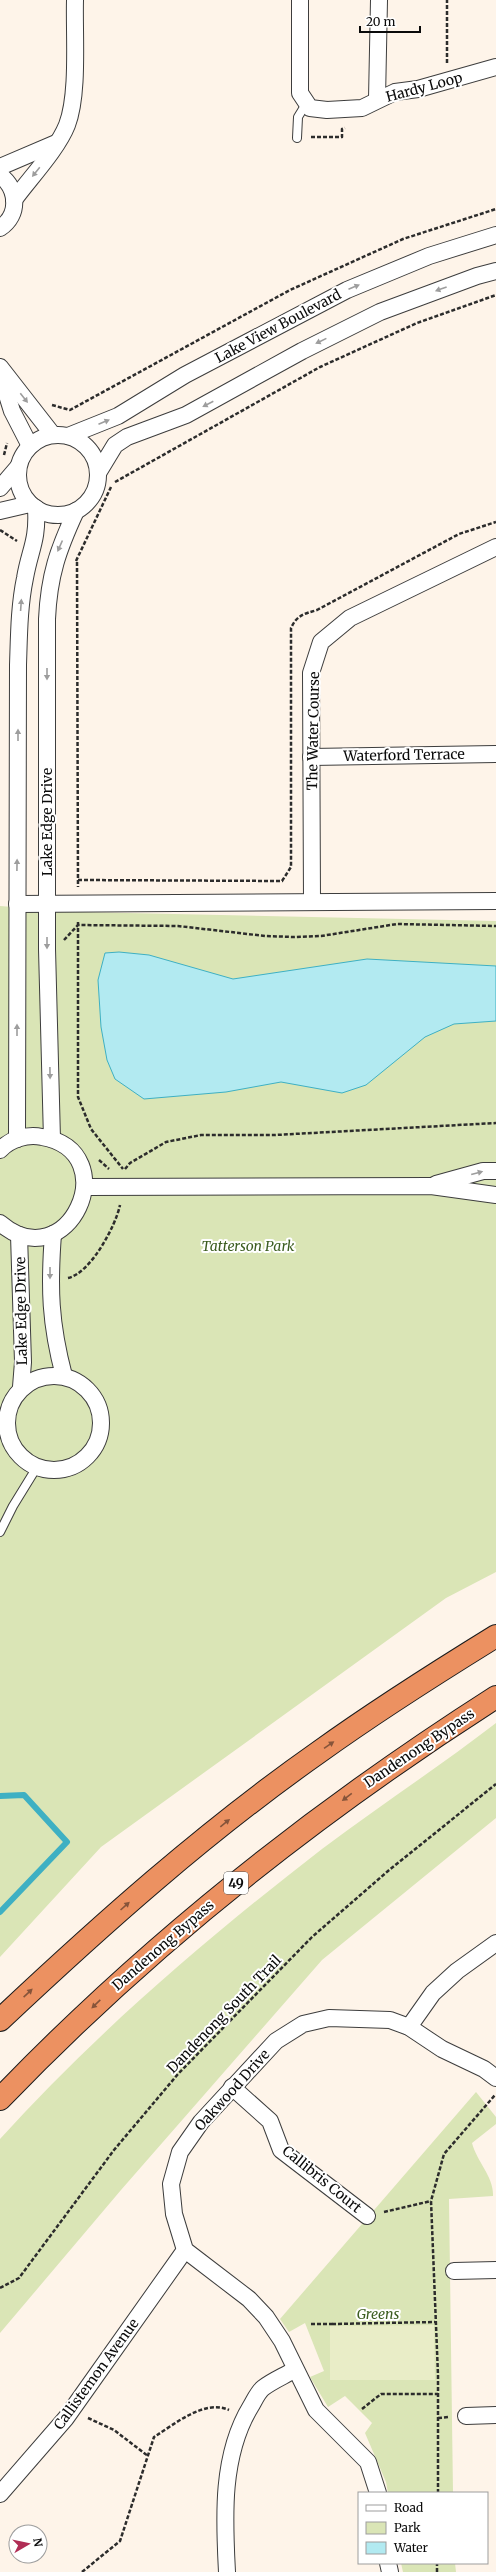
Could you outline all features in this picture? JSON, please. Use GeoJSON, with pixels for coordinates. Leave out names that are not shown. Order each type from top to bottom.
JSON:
{"type":"FeatureCollection","features":[{"type":"Feature","properties":{"kind":"highway"},"geometry":{"type":"LineString","coordinates":[[0,2020],[142,1891],[232,1818],[318,1752],[496,1636]]}},
{"type":"Feature","properties":{"kind":"highway","name":"Dandenong Bypass"},"geometry":{"type":"LineString","coordinates":[[0,2099],[110,1991],[183,1926],[265,1859],[361,1787],[496,1698]]}},
{"type":"Feature","properties":{"kind":"street"},"geometry":{"type":"LineString","coordinates":[[14,200],[67,126],[73,106],[75,0]]}},
{"type":"Feature","properties":{"kind":"street"},"geometry":{"type":"LineString","coordinates":[[300,0],[300,93],[306,104]]}},
{"type":"Feature","properties":{"kind":"street"},"geometry":{"type":"LineString","coordinates":[[378,99],[379,0]]}},
{"type":"Feature","properties":{"kind":"street","name":"Hardy Loop"},"geometry":{"type":"LineString","coordinates":[[306,104],[318,109],[342,110],[362,108],[395,92],[418,90],[496,68]]}},
{"type":"Feature","properties":{"kind":"street"},"geometry":{"type":"LineString","coordinates":[[0,167],[56,142]]}},
{"type":"Feature","properties":{"kind":"street"},"geometry":{"type":"LineString","coordinates":[[0,175],[8,183],[14,200],[14,210],[1,230]]}},
{"type":"Feature","properties":{"kind":"street","name":"Lake View Boulevard"},"geometry":{"type":"LineString","coordinates":[[60,435],[118,416],[185,375],[347,290],[428,256],[496,235]]}},
{"type":"Feature","properties":{"kind":"street"},"geometry":{"type":"LineString","coordinates":[[18,467],[18,481],[22,494],[33,506],[56,515],[76,511],[92,495],[98,473],[115,445],[127,437],[186,415],[302,351],[380,312],[477,276],[496,271]]}},
{"type":"Feature","properties":{"kind":"street"},"geometry":{"type":"LineString","coordinates":[[0,367],[60,435]]}},
{"type":"Feature","properties":{"kind":"street"},"geometry":{"type":"LineString","coordinates":[[0,373],[12,411],[30,446]]}},
{"type":"Feature","properties":{"kind":"street"},"geometry":{"type":"LineString","coordinates":[[0,488],[18,467],[30,446],[40,438],[60,435],[80,441],[89,450],[98,473]]}},
{"type":"Feature","properties":{"kind":"street"},"geometry":{"type":"LineString","coordinates":[[0,510],[33,506]]}},
{"type":"Feature","properties":{"kind":"street","name":"Lake Edge Drive"},"geometry":{"type":"LineString","coordinates":[[17,1139],[17,904],[20,623],[25,577],[35,546],[37,530],[33,506]]}},
{"type":"Feature","properties":{"kind":"street","name":"Lake Edge Drive"},"geometry":{"type":"LineString","coordinates":[[52,1139],[47,949],[46,619],[49,589],[57,554],[76,511]]}},
{"type":"Feature","properties":{"kind":"street","name":"The Water Course"},"geometry":{"type":"LineString","coordinates":[[312,901],[311,673],[321,642],[350,618],[496,547]]}},
{"type":"Feature","properties":{"kind":"street","name":"Waterford Terrace"},"geometry":{"type":"LineString","coordinates":[[311,757],[496,754]]}},
{"type":"Feature","properties":{"kind":"street"},"geometry":{"type":"LineString","coordinates":[[17,904],[496,901]]}},
{"type":"Feature","properties":{"kind":"street"},"geometry":{"type":"LineString","coordinates":[[0,1150],[17,1139],[34,1136],[52,1139],[65,1146],[76,1158],[83,1172],[85,1187],[83,1202],[76,1216],[66,1227],[53,1234],[36,1237],[19,1235],[0,1224]]}},
{"type":"Feature","properties":{"kind":"street"},"geometry":{"type":"LineString","coordinates":[[431,1186],[483,1171],[496,1170]]}},
{"type":"Feature","properties":{"kind":"street"},"geometry":{"type":"LineString","coordinates":[[85,1187],[123,1178],[431,1186],[496,1195]]}},
{"type":"Feature","properties":{"kind":"street","name":"Lake Edge Drive"},"geometry":{"type":"LineString","coordinates":[[53,1234],[50,1308],[55,1342],[64,1376]]}},
{"type":"Feature","properties":{"kind":"street","name":"Lake Edge Drive"},"geometry":{"type":"LineString","coordinates":[[19,1235],[23,1354],[21,1387]]}},
{"type":"Feature","properties":{"kind":"street"},"geometry":{"type":"LineString","coordinates":[[64,1376],[79,1382],[91,1392],[99,1405],[102,1420],[100,1436],[93,1450],[82,1462],[68,1468],[53,1471],[37,1467],[26,1461],[16,1451],[10,1439],[4,1410],[21,1387],[39,1377],[64,1376]]}},
{"type":"Feature","properties":{"kind":"street"},"geometry":{"type":"LineString","coordinates":[[409,2027],[433,1993],[456,1971],[496,1943]]}},
{"type":"Feature","properties":{"kind":"street","name":"Oakwood Drive"},"geometry":{"type":"LineString","coordinates":[[185,2250],[174,2214],[171,2184],[180,2152],[201,2122],[276,2041],[303,2024],[329,2018],[390,2020],[409,2027],[442,2049],[484,2069],[496,2078]]}},
{"type":"Feature","properties":{"kind":"street","name":"Callibris Court"},"geometry":{"type":"LineString","coordinates":[[232,2087],[270,2121],[281,2150],[367,2216]]}},
{"type":"Feature","properties":{"kind":"street"},"geometry":{"type":"LineString","coordinates":[[185,2250],[249,2299],[266,2317],[282,2341],[294,2370],[316,2410],[368,2462],[378,2492]]}},
{"type":"Feature","properties":{"kind":"street","name":"Callistemon Avenue"},"geometry":{"type":"LineString","coordinates":[[0,2494],[72,2410],[185,2250]]}},
{"type":"Feature","properties":{"kind":"street"},"geometry":{"type":"LineString","coordinates":[[454,2271],[496,2270]]}},
{"type":"Feature","properties":{"kind":"street"},"geometry":{"type":"LineString","coordinates":[[227,2572],[225,2527],[229,2464],[236,2437],[244,2417],[262,2389],[294,2370]]}},
{"type":"Feature","properties":{"kind":"street"},"geometry":{"type":"LineString","coordinates":[[466,2416],[496,2415]]}},
{"type":"Feature","properties":{"kind":"lane"},"geometry":{"type":"LineString","coordinates":[[297,138],[298,117],[306,104]]}},
{"type":"Feature","properties":{"kind":"lane"},"geometry":{"type":"LineString","coordinates":[[0,1532],[13,1506],[37,1467]]}},
{"type":"Feature","properties":{"kind":"path"},"geometry":{"type":"LineString","coordinates":[[448,0],[448,82]]}},
{"type":"Feature","properties":{"kind":"path"},"geometry":{"type":"LineString","coordinates":[[50,404],[70,410],[290,290],[403,239],[496,209]]}},
{"type":"Feature","properties":{"kind":"path"},"geometry":{"type":"LineString","coordinates":[[123,1178],[91,1129],[78,1097],[77,562],[112,483],[320,367],[417,323],[496,295]]}},
{"type":"Feature","properties":{"kind":"path"},"geometry":{"type":"LineString","coordinates":[[2,458],[7,448],[7,442]]}},
{"type":"Feature","properties":{"kind":"path"},"geometry":{"type":"LineString","coordinates":[[0,530],[16,541],[35,546]]}},
{"type":"Feature","properties":{"kind":"path"},"geometry":{"type":"LineString","coordinates":[[57,554],[77,562]]}},
{"type":"Feature","properties":{"kind":"path"},"geometry":{"type":"LineString","coordinates":[[78,925],[178,926],[265,936],[294,937],[322,936],[397,924],[496,926]]}},
{"type":"Feature","properties":{"kind":"path"},"geometry":{"type":"LineString","coordinates":[[47,949],[67,938],[78,925]]}},
{"type":"Feature","properties":{"kind":"path"},"geometry":{"type":"LineString","coordinates":[[50,1281],[72,1277],[95,1259],[118,1214],[123,1178],[130,1163],[166,1142],[201,1136],[275,1135],[496,1123]]}},
{"type":"Feature","properties":{"kind":"path","name":"Dandenong South Trail"},"geometry":{"type":"LineString","coordinates":[[0,2288],[19,2278],[114,2150],[178,2074],[312,1938],[388,1871],[496,1784]]}},
{"type":"Feature","properties":{"kind":"path"},"geometry":{"type":"LineString","coordinates":[[367,2216],[431,2201]]}},
{"type":"Feature","properties":{"kind":"path"},"geometry":{"type":"LineString","coordinates":[[312,2324],[332,2325],[435,2322]]}},
{"type":"Feature","properties":{"kind":"path"},"geometry":{"type":"LineString","coordinates":[[362,2409],[381,2394],[438,2394]]}},
{"type":"Feature","properties":{"kind":"path"},"geometry":{"type":"LineString","coordinates":[[82,2572],[120,2541],[154,2438],[194,2412],[220,2406],[244,2417]]}},
{"type":"Feature","properties":{"kind":"path"},"geometry":{"type":"LineString","coordinates":[[72,2410],[114,2430],[148,2456]]}},
{"type":"Feature","properties":{"kind":"green space","name":"Tatterson Park"},"geometry":{"type":"Polygon","coordinates":[[[0,906],[80,912],[496,921],[496,1572],[446,1598],[101,1847],[0,1957],[0,906]]]}},
{"type":"Feature","properties":{"kind":"green space"},"geometry":{"type":"Polygon","coordinates":[[[496,1723],[496,1818],[322,1960],[121,2190],[0,2333],[0,2139],[37,2099],[114,2023],[237,1916],[322,1849],[496,1723]]]}},
{"type":"Feature","properties":{"kind":"green space","name":"Greens"},"geometry":{"type":"Polygon","coordinates":[[[476,2092],[496,2117],[496,2124],[472,2143],[474,2150],[491,2182],[493,2196],[449,2199],[453,2492],[388,2492],[386,2482],[365,2433],[372,2423],[345,2396],[328,2407],[310,2377],[324,2371],[305,2323],[289,2332],[280,2319],[476,2092]]]}},
{"type":"Feature","properties":{"kind":"green space"},"geometry":{"type":"Polygon","coordinates":[[[434,2325],[435,2380],[330,2380],[330,2326],[434,2325]]]}},
{"type":"Feature","properties":{"kind":"green space"},"geometry":{"type":"Polygon","coordinates":[[[401,2564],[455,2564],[456,2572],[403,2572],[401,2564]]]}},
{"type":"Feature","properties":{"kind":"water"},"geometry":{"type":"Polygon","coordinates":[[[119,952],[149,955],[233,979],[367,959],[496,966],[496,1021],[454,1024],[425,1037],[366,1085],[342,1093],[281,1082],[226,1092],[144,1099],[115,1079],[107,1060],[101,1027],[98,980],[105,953],[119,952]]]}},
{"type":"Feature","properties":{"kind":"waterway"},"geometry":{"type":"LineString","coordinates":[[0,1796],[24,1795],[67,1842],[0,1912]]}}]}
